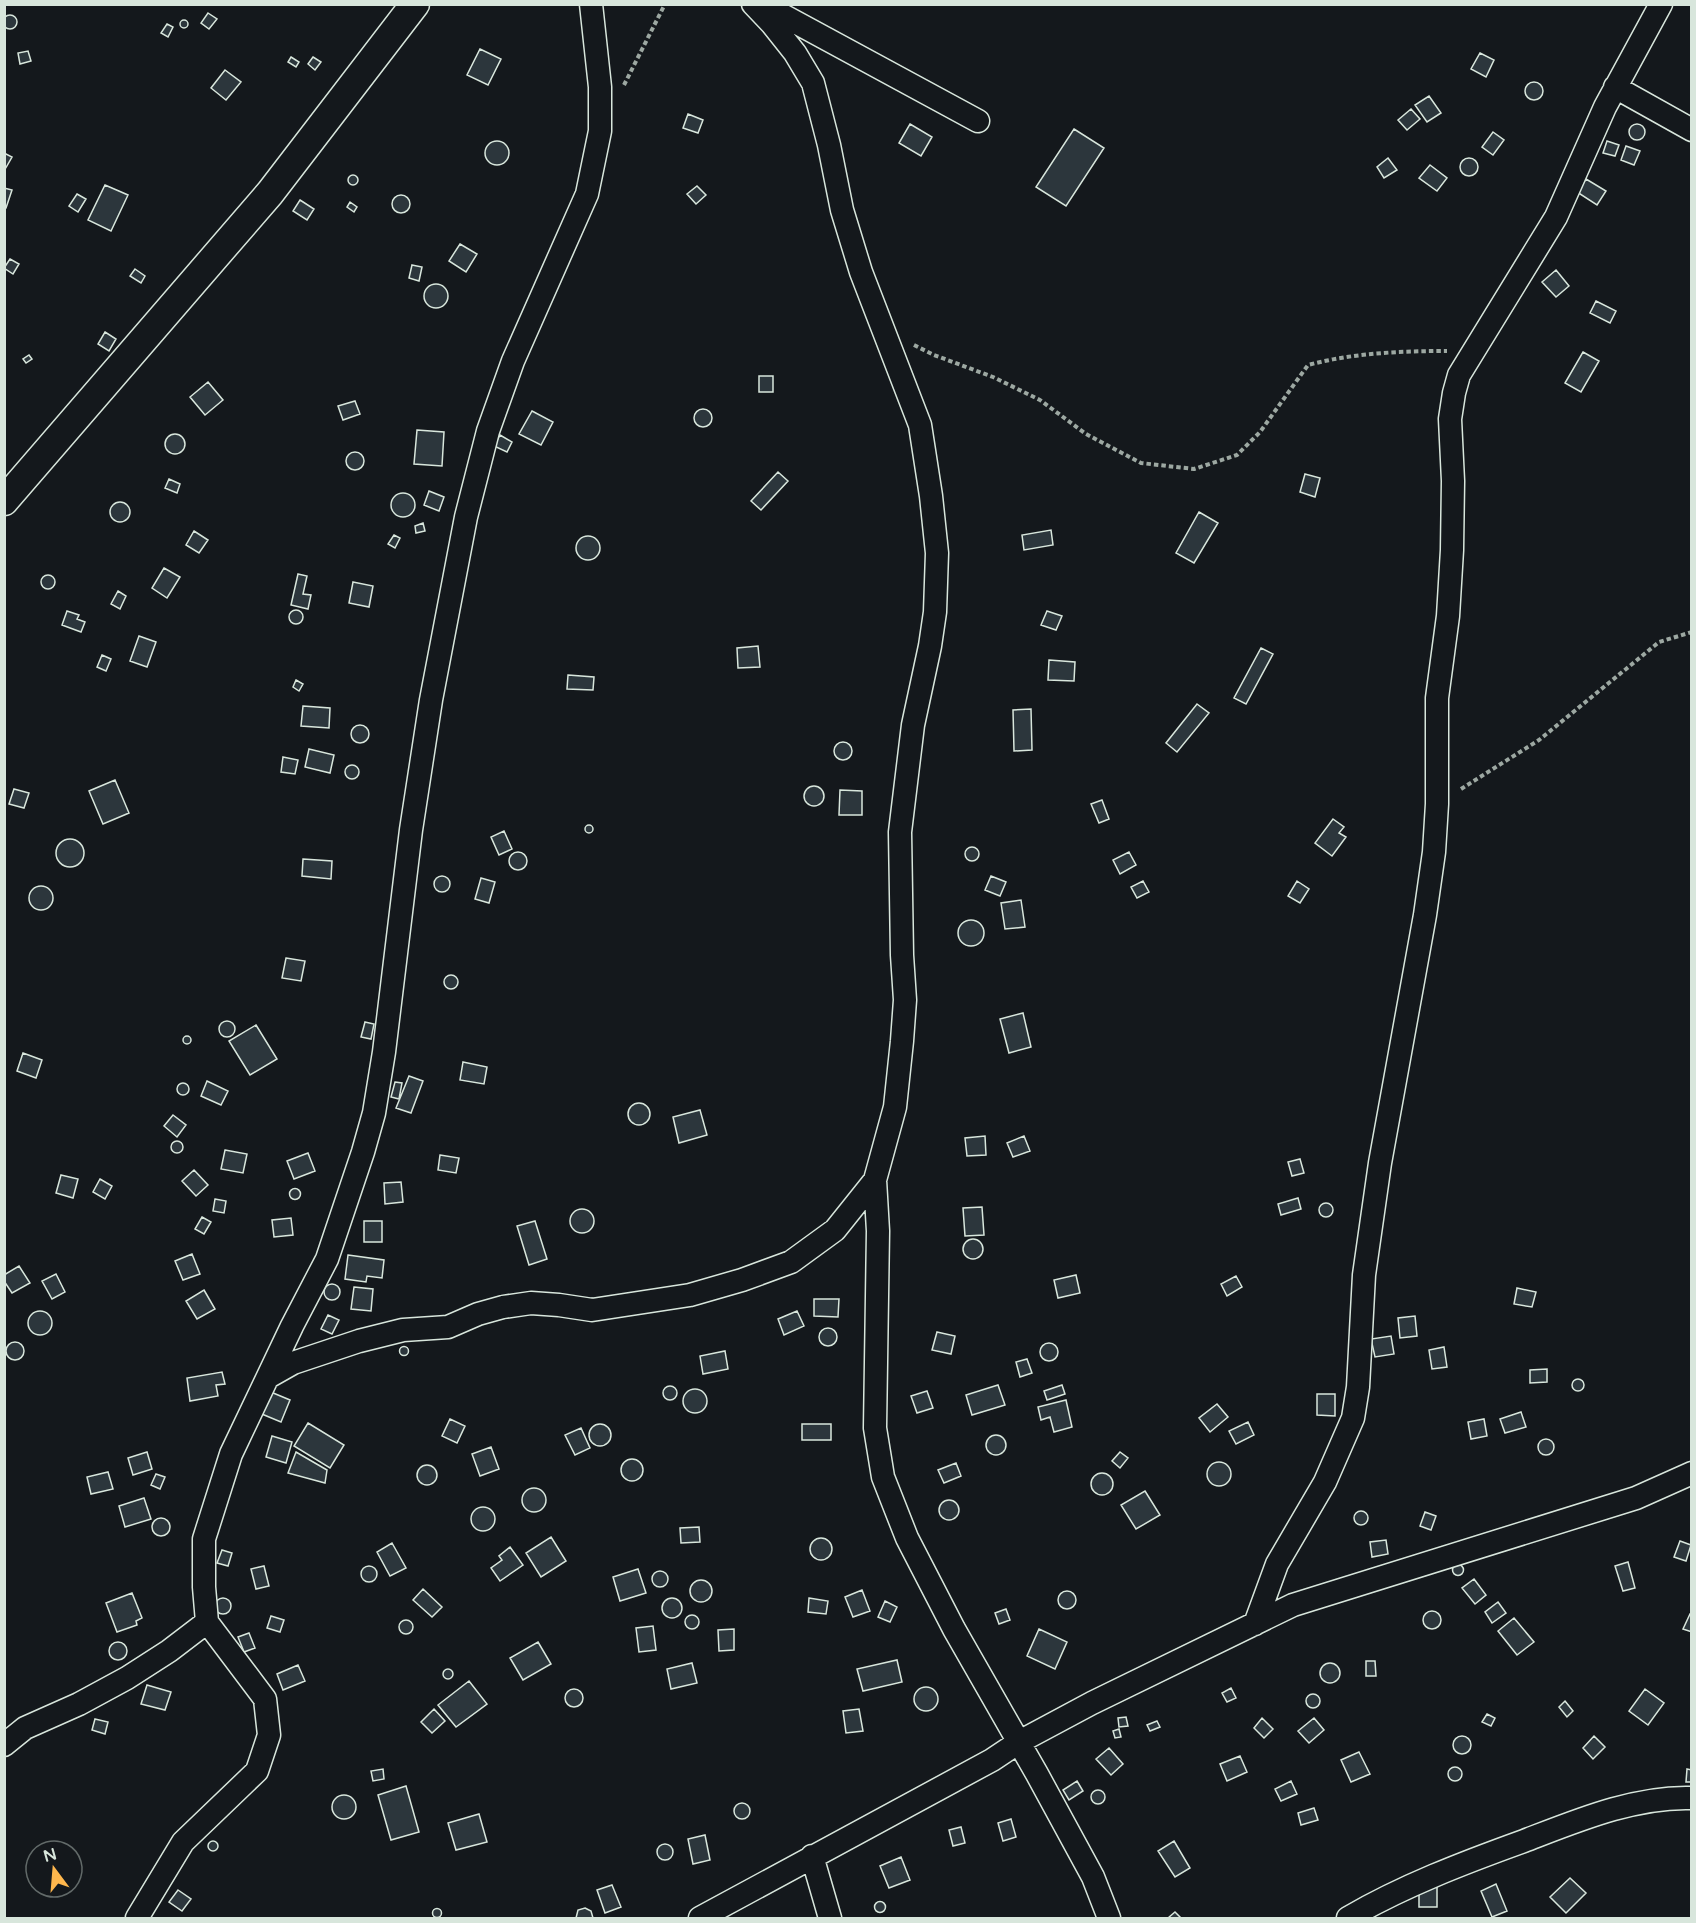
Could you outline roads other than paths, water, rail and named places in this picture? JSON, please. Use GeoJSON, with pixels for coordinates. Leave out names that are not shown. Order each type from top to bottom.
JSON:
{"type":"FeatureCollection","features":[{"type":"Feature","properties":{"kind":"street"},"geometry":{"type":"LineString","coordinates":[[4,501],[270,193],[415,4]]}},
{"type":"Feature","properties":{"kind":"street"},"geometry":{"type":"LineString","coordinates":[[137,1918],[183,1842],[257,1771],[269,1735],[265,1699],[207,1623],[204,1539],[231,1454],[292,1326],[327,1259],[374,1113],[387,1029],[411,830],[431,700],[466,517],[488,431],[513,361],[587,194],[600,131],[600,87],[591,4]]}},
{"type":"Feature","properties":{"kind":"street"},"geometry":{"type":"LineString","coordinates":[[753,4],[784,38],[813,83],[842,210],[861,272],[920,425],[937,553],[935,612],[913,725],[900,832],[905,1000],[901,1052],[895,1107],[875,1180],[878,1231],[875,1428],[883,1477],[913,1548],[954,1629],[1093,1877],[1109,1918]]}},
{"type":"Feature","properties":{"kind":"street"},"geometry":{"type":"LineString","coordinates":[[762,4],[978,121]]}},
{"type":"Feature","properties":{"kind":"street"},"geometry":{"type":"LineString","coordinates":[[1255,1624],[1277,1564],[1325,1482],[1353,1418],[1358,1387],[1364,1275],[1380,1163],[1425,915],[1434,852],[1437,804],[1437,698],[1448,616],[1452,550],[1453,481],[1450,419],[1454,393],[1459,375],[1556,217],[1605,107],[1661,4]]}},
{"type":"Feature","properties":{"kind":"street"},"geometry":{"type":"LineString","coordinates":[[1615,87],[1692,130]]}},
{"type":"Feature","properties":{"kind":"street"},"geometry":{"type":"LineString","coordinates":[[270,1376],[293,1363],[359,1341],[404,1330],[448,1327],[478,1314],[503,1307],[531,1303],[592,1310],[690,1295],[742,1280],[791,1262],[835,1230],[875,1180]]}},
{"type":"Feature","properties":{"kind":"street"},"geometry":{"type":"LineString","coordinates":[[700,1918],[992,1760],[1019,1742],[1092,1703],[1293,1605],[1636,1498],[1692,1473]]}},
{"type":"Feature","properties":{"kind":"street"},"geometry":{"type":"LineString","coordinates":[[4,1745],[25,1728],[79,1704],[127,1678],[207,1623]]}},
{"type":"Feature","properties":{"kind":"street"},"geometry":{"type":"LineString","coordinates":[[1348,1918],[1441,1872],[1570,1823],[1649,1800],[1692,1798]]}},
{"type":"Feature","properties":{"kind":"street"},"geometry":{"type":"LineString","coordinates":[[812,1856],[830,1918]]}}]}
